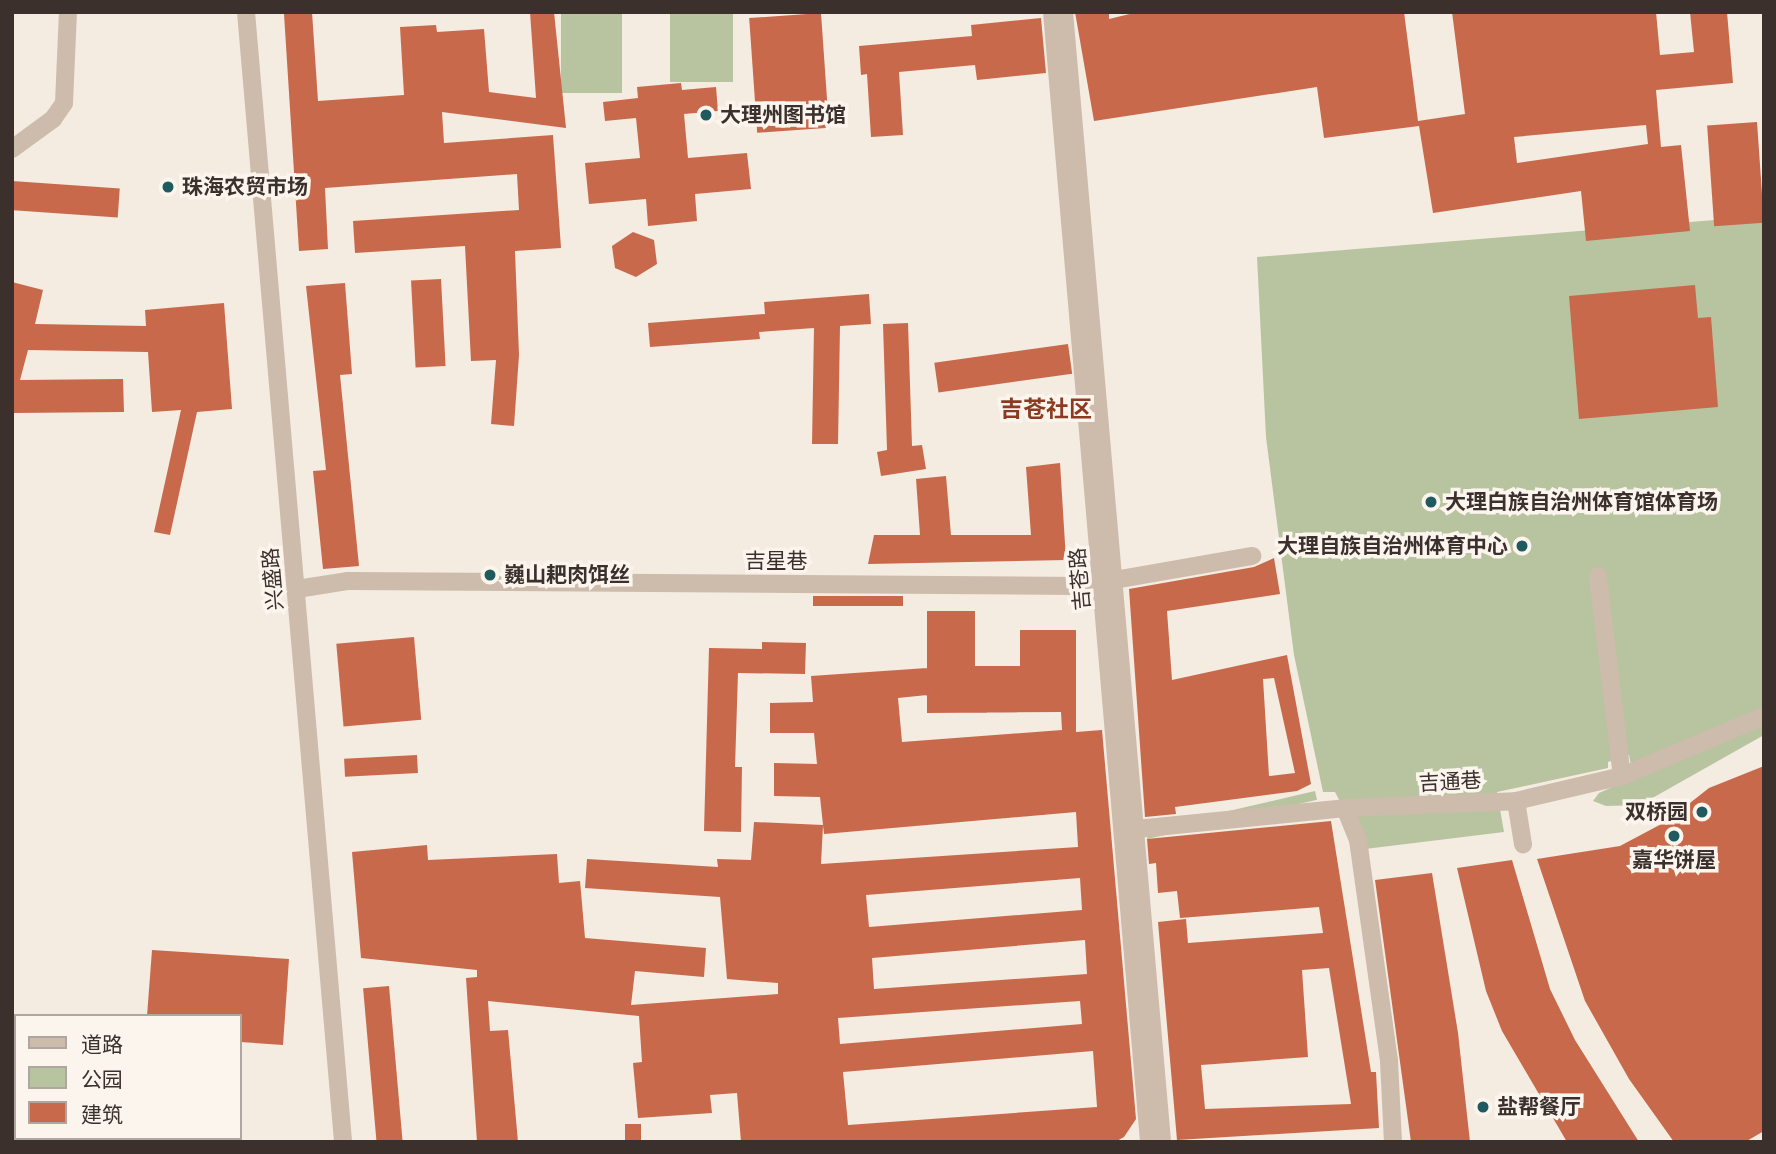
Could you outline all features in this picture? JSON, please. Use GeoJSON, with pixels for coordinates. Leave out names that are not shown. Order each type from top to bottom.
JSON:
{"type":"FeatureCollection","features":[{"type":"Feature","properties":{"kind":"street"},"geometry":{"type":"LineString","coordinates":[[12,149],[53,119],[64,103],[68,12]]}},
{"type":"Feature","properties":{"kind":"street","name":"兴盛路"},"geometry":{"type":"LineString","coordinates":[[246,12],[343,1142]]}},
{"type":"Feature","properties":{"kind":"street","name":"吉苍路"},"geometry":{"type":"LineString","coordinates":[[1052,12],[1109,579]]}},
{"type":"Feature","properties":{"kind":"street","name":"吉苍路"},"geometry":{"type":"LineString","coordinates":[[1064,12],[1109,579],[1162,1142]]}},
{"type":"Feature","properties":{"kind":"street","name":"吉星巷"},"geometry":{"type":"LineString","coordinates":[[297,590],[348,581],[1080,586],[1252,556]]}},
{"type":"Feature","properties":{"kind":"street"},"geometry":{"type":"LineString","coordinates":[[1598,576],[1622,776]]}},
{"type":"Feature","properties":{"kind":"street","name":"吉通巷"},"geometry":{"type":"LineString","coordinates":[[1131,830],[1345,808],[1517,801],[1622,776],[1764,716]]}},
{"type":"Feature","properties":{"kind":"street"},"geometry":{"type":"LineString","coordinates":[[1517,801],[1523,844]]}},
{"type":"Feature","properties":{"kind":"street"},"geometry":{"type":"LineString","coordinates":[[1345,808],[1358,840],[1389,1061],[1393,1142]]}},
{"type":"Feature","properties":{"kind":"street","name":"吉苍路"},"geometry":{"type":"LineString","coordinates":[[1131,830],[1149,1142]]}},
{"type":"Feature","properties":{"kind":"green space"},"geometry":{"type":"Polygon","coordinates":[[[561,12],[622,12],[622,93],[561,93],[561,12]]]}},
{"type":"Feature","properties":{"kind":"green space"},"geometry":{"type":"Polygon","coordinates":[[[670,12],[733,12],[733,82],[670,82],[670,12]]]}},
{"type":"Feature","properties":{"kind":"green space","name":"大理自族自治州体育中心"},"geometry":{"type":"Polygon","coordinates":[[[1764,216],[1764,707],[1631,765],[1629,755],[1608,762],[1608,768],[1497,792],[1504,832],[1365,849],[1335,792],[1323,792],[1294,655],[1266,437],[1257,257],[1764,216]]]}},
{"type":"Feature","properties":{"kind":"green space"},"geometry":{"type":"Polygon","coordinates":[[[1764,720],[1764,735],[1640,805],[1606,806],[1593,801],[1599,793],[1764,720]]]}},
{"type":"Feature","properties":{"kind":"green space"},"geometry":{"type":"Polygon","coordinates":[[[1315,791],[1317,800],[1147,839],[1145,830],[1315,791]]]}},
{"type":"Feature","properties":{"kind":"building"},"geometry":{"type":"Polygon","coordinates":[[[312,12],[318,101],[404,95],[400,27],[436,25],[437,32],[484,29],[489,92],[536,98],[530,12],[554,12],[566,128],[442,112],[444,143],[553,135],[561,248],[515,251],[519,355],[514,426],[491,424],[496,360],[471,361],[465,246],[355,253],[353,221],[519,210],[517,174],[325,188],[328,249],[299,251],[284,14],[312,12]]]}},
{"type":"Feature","properties":{"kind":"building"},"geometry":{"type":"Polygon","coordinates":[[[1075,12],[1109,12],[1109,19],[1138,12],[1404,12],[1418,121],[1465,114],[1452,12],[1656,12],[1660,55],[1694,52],[1690,12],[1727,12],[1733,83],[1656,90],[1661,147],[1681,145],[1690,231],[1586,241],[1581,191],[1433,213],[1419,126],[1324,138],[1317,87],[1094,121],[1075,12]],[[1646,125],[1514,137],[1517,163],[1648,144],[1646,125]]]}},
{"type":"Feature","properties":{"kind":"building"},"geometry":{"type":"Polygon","coordinates":[[[821,13],[829,128],[757,133],[749,18],[821,13]]]}},
{"type":"Feature","properties":{"kind":"building"},"geometry":{"type":"Polygon","coordinates":[[[1041,18],[1046,73],[977,80],[975,65],[899,72],[903,135],[871,137],[867,74],[861,75],[859,46],[972,36],[971,25],[1041,18]]]}},
{"type":"Feature","properties":{"kind":"building"},"geometry":{"type":"Polygon","coordinates":[[[681,83],[682,90],[716,87],[718,111],[684,114],[688,158],[747,153],[751,189],[695,194],[697,221],[648,226],[646,199],[589,204],[585,163],[640,158],[636,118],[605,121],[603,102],[638,98],[637,87],[681,83]]]}},
{"type":"Feature","properties":{"kind":"building"},"geometry":{"type":"Polygon","coordinates":[[[1757,122],[1764,223],[1714,226],[1707,125],[1757,122]]]}},
{"type":"Feature","properties":{"kind":"building"},"geometry":{"type":"Polygon","coordinates":[[[12,181],[120,189],[118,217],[12,210],[12,181]]]}},
{"type":"Feature","properties":{"kind":"building"},"geometry":{"type":"Polygon","coordinates":[[[633,232],[654,240],[657,264],[636,277],[615,268],[612,246],[633,232]]]}},
{"type":"Feature","properties":{"kind":"building"},"geometry":{"type":"Polygon","coordinates":[[[441,279],[446,366],[416,367],[411,281],[441,279]]]}},
{"type":"Feature","properties":{"kind":"building"},"geometry":{"type":"Polygon","coordinates":[[[12,282],[43,290],[35,324],[146,326],[145,310],[224,303],[232,409],[197,412],[170,535],[154,532],[181,410],[152,412],[148,352],[28,350],[20,380],[123,379],[124,412],[12,413],[12,282]]]}},
{"type":"Feature","properties":{"kind":"building"},"geometry":{"type":"Polygon","coordinates":[[[345,283],[352,374],[340,375],[359,566],[323,569],[313,471],[326,470],[306,286],[345,283]]]}},
{"type":"Feature","properties":{"kind":"building"},"geometry":{"type":"Polygon","coordinates":[[[1695,285],[1698,318],[1711,317],[1718,407],[1579,419],[1569,296],[1695,285]]]}},
{"type":"Feature","properties":{"kind":"building"},"geometry":{"type":"Polygon","coordinates":[[[869,294],[871,324],[840,326],[838,444],[812,444],[814,328],[759,332],[760,339],[650,347],[648,323],[765,314],[764,302],[869,294]]]}},
{"type":"Feature","properties":{"kind":"building"},"geometry":{"type":"Polygon","coordinates":[[[908,323],[912,446],[922,445],[926,469],[881,476],[877,452],[887,450],[883,324],[908,323]]]}},
{"type":"Feature","properties":{"kind":"building"},"geometry":{"type":"Polygon","coordinates":[[[1068,344],[1072,374],[938,392],[934,363],[1068,344]]]}},
{"type":"Feature","properties":{"kind":"building"},"geometry":{"type":"Polygon","coordinates":[[[1060,463],[1066,560],[868,564],[874,535],[920,535],[916,479],[946,476],[951,535],[1031,535],[1026,467],[1060,463]]]}},
{"type":"Feature","properties":{"kind":"building"},"geometry":{"type":"Polygon","coordinates":[[[1274,558],[1280,594],[1167,611],[1172,680],[1287,655],[1311,784],[1297,791],[1175,807],[1176,814],[1145,817],[1129,589],[1254,567],[1274,558]],[[1274,678],[1263,679],[1269,776],[1295,773],[1274,678]]]}},
{"type":"Feature","properties":{"kind":"building"},"geometry":{"type":"Polygon","coordinates":[[[813,596],[903,596],[903,606],[813,606],[813,596]]]}},
{"type":"Feature","properties":{"kind":"building"},"geometry":{"type":"Polygon","coordinates":[[[927,611],[975,611],[975,666],[1020,666],[1020,630],[1076,630],[1076,732],[1102,730],[1136,1119],[1124,1137],[1115,1142],[741,1142],[737,1093],[710,1095],[712,1113],[638,1118],[633,1063],[642,1062],[639,1016],[488,1001],[490,1031],[508,1030],[518,1142],[477,1142],[466,978],[477,977],[477,970],[361,958],[352,852],[427,845],[428,860],[557,854],[559,883],[580,881],[585,938],[706,948],[704,977],[635,971],[631,1005],[778,994],[778,983],[727,979],[720,897],[585,888],[587,859],[718,867],[717,859],[751,860],[754,822],[823,825],[820,797],[774,796],[774,763],[817,764],[814,733],[770,733],[770,703],[813,702],[811,676],[927,668],[927,611]],[[927,695],[898,698],[902,742],[1062,730],[1061,712],[927,713],[927,695]],[[1076,812],[824,834],[823,825],[821,864],[1078,847],[1076,812]],[[1080,878],[866,895],[869,927],[1082,910],[1080,878]],[[1085,940],[872,958],[874,989],[1087,974],[1085,940]],[[1080,1001],[838,1018],[840,1044],[1082,1024],[1080,1001]],[[1093,1051],[843,1072],[848,1125],[1097,1107],[1093,1051]]]}},
{"type":"Feature","properties":{"kind":"building"},"geometry":{"type":"Polygon","coordinates":[[[414,637],[421,720],[344,726],[336,644],[414,637]]]}},
{"type":"Feature","properties":{"kind":"building"},"geometry":{"type":"Polygon","coordinates":[[[762,642],[806,643],[805,674],[738,673],[735,767],[742,767],[741,832],[704,831],[709,648],[762,649],[762,642]]]}},
{"type":"Feature","properties":{"kind":"building"},"geometry":{"type":"Polygon","coordinates":[[[417,755],[418,773],[345,777],[344,759],[417,755]]]}},
{"type":"Feature","properties":{"kind":"building"},"geometry":{"type":"Polygon","coordinates":[[[1764,766],[1764,1131],[1745,1142],[1674,1142],[1629,1079],[1585,1001],[1537,859],[1620,846],[1667,821],[1709,788],[1764,766]]]}},
{"type":"Feature","properties":{"kind":"building"},"geometry":{"type":"Polygon","coordinates":[[[1331,821],[1371,1072],[1376,1072],[1379,1128],[1177,1140],[1158,922],[1186,919],[1188,943],[1323,933],[1319,907],[1180,918],[1177,891],[1158,893],[1156,863],[1149,864],[1147,839],[1331,821]],[[1329,968],[1302,970],[1308,1057],[1201,1065],[1205,1109],[1351,1104],[1329,968]]]}},
{"type":"Feature","properties":{"kind":"building"},"geometry":{"type":"Polygon","coordinates":[[[1512,860],[1550,989],[1575,1040],[1639,1142],[1567,1142],[1502,1031],[1486,991],[1457,868],[1512,860]]]}},
{"type":"Feature","properties":{"kind":"building"},"geometry":{"type":"Polygon","coordinates":[[[1432,873],[1458,1033],[1470,1142],[1411,1142],[1375,880],[1432,873]]]}},
{"type":"Feature","properties":{"kind":"building"},"geometry":{"type":"Polygon","coordinates":[[[152,950],[289,959],[283,1045],[242,1042],[242,1014],[147,1014],[152,950]]]}},
{"type":"Feature","properties":{"kind":"building"},"geometry":{"type":"Polygon","coordinates":[[[389,986],[403,1142],[377,1142],[363,988],[389,986]]]}},
{"type":"Feature","properties":{"kind":"building"},"geometry":{"type":"Polygon","coordinates":[[[625,1124],[641,1124],[641,1142],[625,1142],[625,1124]]]}},
{"type":"Feature","properties":{"kind":"place","name":"大理州图书馆"},"geometry":{"type":"Point","coordinates":[706,115]}},
{"type":"Feature","properties":{"kind":"place","name":"珠海农贸市场"},"geometry":{"type":"Point","coordinates":[168,187]}},
{"type":"Feature","properties":{"kind":"place","name":"大理白族自治州体育馆体育场"},"geometry":{"type":"Point","coordinates":[1431,502]}},
{"type":"Feature","properties":{"kind":"place","name":"大理自族自治州体育中心"},"geometry":{"type":"Point","coordinates":[1522,546]}},
{"type":"Feature","properties":{"kind":"place","name":"巍山耙肉饵丝"},"geometry":{"type":"Point","coordinates":[490,575]}},
{"type":"Feature","properties":{"kind":"place","name":"双桥园"},"geometry":{"type":"Point","coordinates":[1702,812]}},
{"type":"Feature","properties":{"kind":"place","name":"嘉华饼屋"},"geometry":{"type":"Point","coordinates":[1674,836]}},
{"type":"Feature","properties":{"kind":"place","name":"盐帮餐厅"},"geometry":{"type":"Point","coordinates":[1483,1107]}},
{"type":"Feature","properties":{"kind":"district","name":"吉苍社区"},"geometry":{"type":"Point","coordinates":[1046,409]}}]}
